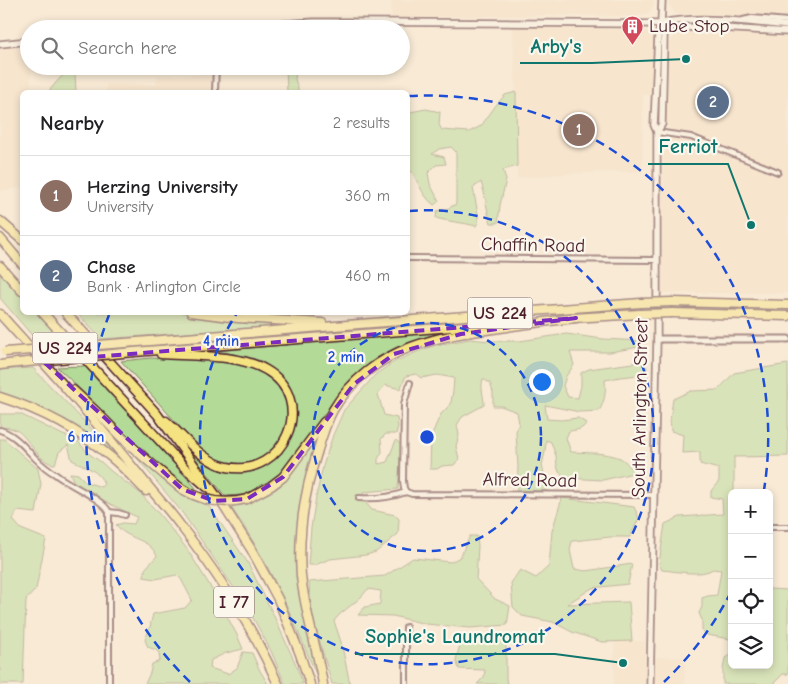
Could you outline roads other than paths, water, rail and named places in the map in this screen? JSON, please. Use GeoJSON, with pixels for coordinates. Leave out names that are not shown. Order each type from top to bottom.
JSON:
{"type":"FeatureCollection","features":[{"type":"Feature","properties":{"kind":"highway"},"geometry":{"type":"LineString","coordinates":[[0,221],[20,238]]}},
{"type":"Feature","properties":{"kind":"highway"},"geometry":{"type":"LineString","coordinates":[[0,238],[20,262]]}},
{"type":"Feature","properties":{"kind":"highway"},"geometry":{"type":"LineString","coordinates":[[0,266],[20,289]]}},
{"type":"Feature","properties":{"kind":"highway","name":"US 224"},"geometry":{"type":"LineString","coordinates":[[2,353],[641,303],[788,305]]}},
{"type":"Feature","properties":{"kind":"highway","name":"I 77"},"geometry":{"type":"LineString","coordinates":[[0,314],[53,372],[121,452],[194,544],[258,644],[278,684]]}},
{"type":"Feature","properties":{"kind":"highway","name":"US 224"},"geometry":{"type":"LineString","coordinates":[[134,352],[539,320],[640,314],[788,316]]}},
{"type":"Feature","properties":{"kind":"highway"},"geometry":{"type":"LineString","coordinates":[[45,315],[184,467],[216,494]]}},
{"type":"Feature","properties":{"kind":"highway","name":"I 77"},"geometry":{"type":"LineString","coordinates":[[68,315],[157,414],[216,494],[251,549],[278,599],[310,684]]}},
{"type":"Feature","properties":{"kind":"highway"},"geometry":{"type":"LineString","coordinates":[[217,315],[251,319],[358,324]]}},
{"type":"Feature","properties":{"kind":"highway"},"geometry":{"type":"LineString","coordinates":[[53,372],[91,406],[132,447],[182,488],[197,497],[231,502],[247,499],[272,486],[283,477],[345,394],[369,371],[389,357],[410,347],[439,338],[468,332],[576,318]]}},
{"type":"Feature","properties":{"kind":"highway"},"geometry":{"type":"LineString","coordinates":[[0,365],[134,352],[216,357],[243,361],[258,366],[272,374],[283,386],[289,399],[292,416],[286,439],[274,454],[257,465],[235,468],[220,465],[207,458],[157,414]]}},
{"type":"Feature","properties":{"kind":"highway"},"geometry":{"type":"LineString","coordinates":[[0,397],[42,413],[89,440],[165,506]]}},
{"type":"Feature","properties":{"kind":"highway"},"geometry":{"type":"LineString","coordinates":[[323,684],[304,597],[300,558],[305,494],[319,444],[333,410]]}},
{"type":"Feature","properties":{"kind":"main road","name":"South Arlington Street"},"geometry":{"type":"LineString","coordinates":[[650,684],[658,260],[658,132],[654,126],[656,58],[662,0]]}},
{"type":"Feature","properties":{"kind":"main road"},"geometry":{"type":"LineString","coordinates":[[661,24],[676,20],[736,21],[788,26]]}},
{"type":"Feature","properties":{"kind":"main road"},"geometry":{"type":"LineString","coordinates":[[410,22],[661,24],[676,27],[788,32]]}},
{"type":"Feature","properties":{"kind":"main road"},"geometry":{"type":"LineString","coordinates":[[0,44],[20,42]]}},
{"type":"Feature","properties":{"kind":"street"},"geometry":{"type":"LineString","coordinates":[[736,21],[752,18],[788,20]]}},
{"type":"Feature","properties":{"kind":"street"},"geometry":{"type":"LineString","coordinates":[[215,90],[216,75]]}},
{"type":"Feature","properties":{"kind":"street"},"geometry":{"type":"LineString","coordinates":[[658,132],[691,137],[778,172]]}},
{"type":"Feature","properties":{"kind":"street","name":"Chaffin Road"},"geometry":{"type":"LineString","coordinates":[[410,258],[658,260]]}},
{"type":"Feature","properties":{"kind":"street"},"geometry":{"type":"LineString","coordinates":[[657,339],[788,339]]}},
{"type":"Feature","properties":{"kind":"street"},"geometry":{"type":"LineString","coordinates":[[406,492],[403,481],[404,401],[410,383]]}},
{"type":"Feature","properties":{"kind":"street"},"geometry":{"type":"LineString","coordinates":[[0,430],[17,438],[39,462],[56,475],[104,504],[109,512],[108,684]]}},
{"type":"Feature","properties":{"kind":"street","name":"Alfred Road"},"geometry":{"type":"LineString","coordinates":[[359,498],[390,496],[406,492],[412,494],[653,495]]}},
{"type":"Feature","properties":{"kind":"street"},"geometry":{"type":"LineString","coordinates":[[109,512],[118,512],[125,515]]}},
{"type":"Feature","properties":{"kind":"street"},"geometry":{"type":"LineString","coordinates":[[773,527],[788,527]]}},
{"type":"Feature","properties":{"kind":"street"},"geometry":{"type":"LineString","coordinates":[[406,627],[406,684]]}},
{"type":"Feature","properties":{"kind":"place","name":"Lube Stop"},"geometry":{"type":"Point","coordinates":[633,45]}},
{"type":"Feature","properties":{"kind":"place","name":"Arby's"},"geometry":{"type":"Point","coordinates":[686,59]}},
{"type":"Feature","properties":{"kind":"place","name":"Chase"},"geometry":{"type":"Point","coordinates":[713,102]}},
{"type":"Feature","properties":{"kind":"place","name":"Herzing University"},"geometry":{"type":"Point","coordinates":[579,130]}},
{"type":"Feature","properties":{"kind":"place","name":"Ferriot"},"geometry":{"type":"Point","coordinates":[751,225]}},
{"type":"Feature","properties":{"kind":"place","name":"Sophie's Laundromat"},"geometry":{"type":"Point","coordinates":[623,663]}}]}
